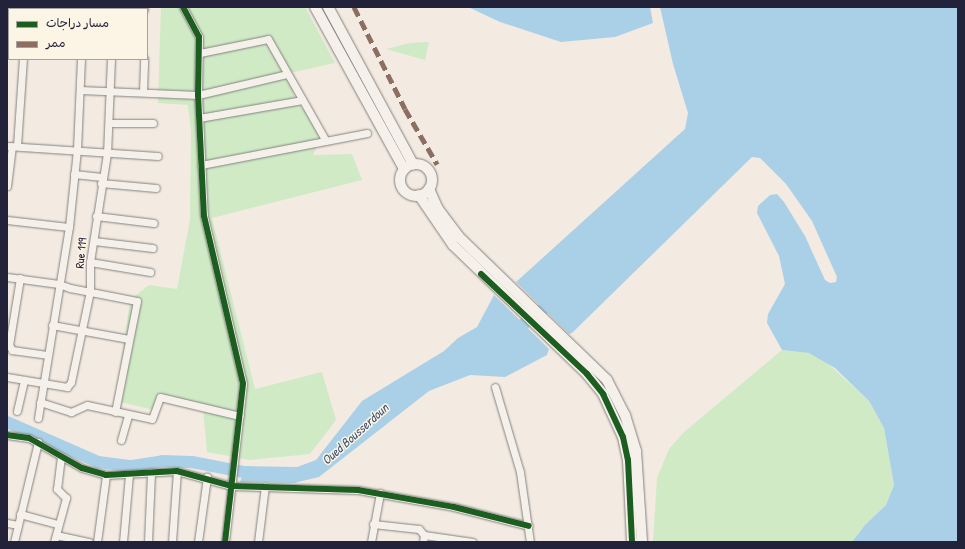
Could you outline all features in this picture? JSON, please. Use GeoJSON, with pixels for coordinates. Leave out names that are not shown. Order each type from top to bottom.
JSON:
{"type":"FeatureCollection","features":[{"type":"Feature","properties":{"kind":"main road"},"geometry":{"type":"LineString","coordinates":[[315,7],[404,169]]}},
{"type":"Feature","properties":{"kind":"main road"},"geometry":{"type":"LineString","coordinates":[[328,7],[413,164]]}},
{"type":"Feature","properties":{"kind":"main road"},"geometry":{"type":"LineString","coordinates":[[413,164],[422,165],[430,172],[431,184],[429,189],[419,195],[407,193],[401,186],[400,180],[404,169],[413,164]]}},
{"type":"Feature","properties":{"kind":"main road"},"geometry":{"type":"LineString","coordinates":[[429,189],[448,224],[484,270],[567,357],[588,374],[604,394],[622,437],[631,490],[632,542]]}},
{"type":"Feature","properties":{"kind":"main road"},"geometry":{"type":"LineString","coordinates":[[419,195],[441,230],[484,270],[577,349],[607,380],[632,434],[640,470],[642,542]]}},
{"type":"Feature","properties":{"kind":"street"},"geometry":{"type":"LineString","coordinates":[[184,7],[199,37],[200,53],[198,95],[204,216],[243,384],[225,542]]}},
{"type":"Feature","properties":{"kind":"street"},"geometry":{"type":"LineString","coordinates":[[200,53],[268,39],[326,141]]}},
{"type":"Feature","properties":{"kind":"street"},"geometry":{"type":"LineString","coordinates":[[7,186],[23,60]]}},
{"type":"Feature","properties":{"kind":"street"},"geometry":{"type":"LineString","coordinates":[[38,418],[68,227],[77,150],[81,60]]}},
{"type":"Feature","properties":{"kind":"street","name":"Rue 119"},"geometry":{"type":"LineString","coordinates":[[7,377],[67,387],[70,384],[80,330],[90,291],[90,262],[94,241],[96,216],[107,154],[110,123],[111,60]]}},
{"type":"Feature","properties":{"kind":"street"},"geometry":{"type":"LineString","coordinates":[[143,92],[144,60]]}},
{"type":"Feature","properties":{"kind":"street"},"geometry":{"type":"LineString","coordinates":[[80,90],[111,90],[198,95],[287,74]]}},
{"type":"Feature","properties":{"kind":"street"},"geometry":{"type":"LineString","coordinates":[[199,118],[302,100]]}},
{"type":"Feature","properties":{"kind":"street"},"geometry":{"type":"LineString","coordinates":[[110,123],[153,123]]}},
{"type":"Feature","properties":{"kind":"street"},"geometry":{"type":"LineString","coordinates":[[201,165],[367,133]]}},
{"type":"Feature","properties":{"kind":"street"},"geometry":{"type":"LineString","coordinates":[[12,146],[77,150],[107,154],[158,156]]}},
{"type":"Feature","properties":{"kind":"street"},"geometry":{"type":"LineString","coordinates":[[74,174],[102,180],[156,188]]}},
{"type":"Feature","properties":{"kind":"street"},"geometry":{"type":"LineString","coordinates":[[96,216],[154,223]]}},
{"type":"Feature","properties":{"kind":"street"},"geometry":{"type":"LineString","coordinates":[[7,220],[68,227]]}},
{"type":"Feature","properties":{"kind":"street"},"geometry":{"type":"LineString","coordinates":[[94,241],[153,248]]}},
{"type":"Feature","properties":{"kind":"street"},"geometry":{"type":"LineString","coordinates":[[90,262],[150,272]]}},
{"type":"Feature","properties":{"kind":"street"},"geometry":{"type":"LineString","coordinates":[[7,276],[59,284],[137,301],[115,412]]}},
{"type":"Feature","properties":{"kind":"street"},"geometry":{"type":"LineString","coordinates":[[20,278],[9,345],[12,350],[47,355]]}},
{"type":"Feature","properties":{"kind":"street"},"geometry":{"type":"LineString","coordinates":[[52,325],[129,339]]}},
{"type":"Feature","properties":{"kind":"street"},"geometry":{"type":"LineString","coordinates":[[17,411],[24,380]]}},
{"type":"Feature","properties":{"kind":"street"},"geometry":{"type":"LineString","coordinates":[[496,387],[515,451],[529,526],[530,542]]}},
{"type":"Feature","properties":{"kind":"street"},"geometry":{"type":"LineString","coordinates":[[40,402],[71,412],[87,405],[152,419],[160,397],[240,416]]}},
{"type":"Feature","properties":{"kind":"street"},"geometry":{"type":"LineString","coordinates":[[121,440],[128,415]]}},
{"type":"Feature","properties":{"kind":"street"},"geometry":{"type":"LineString","coordinates":[[7,435],[20,435],[38,442],[61,457],[82,468],[106,475],[129,475],[177,471],[232,483],[265,486],[333,487],[380,493],[454,508],[529,526]]}},
{"type":"Feature","properties":{"kind":"street"},"geometry":{"type":"LineString","coordinates":[[14,542],[38,442]]}},
{"type":"Feature","properties":{"kind":"street"},"geometry":{"type":"LineString","coordinates":[[61,457],[56,489],[66,498],[55,539],[89,542]]}},
{"type":"Feature","properties":{"kind":"street"},"geometry":{"type":"LineString","coordinates":[[172,542],[177,471]]}},
{"type":"Feature","properties":{"kind":"street"},"geometry":{"type":"LineString","coordinates":[[148,542],[151,472]]}},
{"type":"Feature","properties":{"kind":"street"},"geometry":{"type":"LineString","coordinates":[[97,542],[106,475]]}},
{"type":"Feature","properties":{"kind":"street"},"geometry":{"type":"LineString","coordinates":[[123,542],[129,475]]}},
{"type":"Feature","properties":{"kind":"street"},"geometry":{"type":"LineString","coordinates":[[198,542],[207,477]]}},
{"type":"Feature","properties":{"kind":"street"},"geometry":{"type":"LineString","coordinates":[[258,542],[265,486]]}},
{"type":"Feature","properties":{"kind":"street"},"geometry":{"type":"LineString","coordinates":[[371,542],[373,524],[380,493]]}},
{"type":"Feature","properties":{"kind":"street"},"geometry":{"type":"LineString","coordinates":[[20,514],[58,524]]}},
{"type":"Feature","properties":{"kind":"street"},"geometry":{"type":"LineString","coordinates":[[7,523],[18,525]]}},
{"type":"Feature","properties":{"kind":"street"},"geometry":{"type":"LineString","coordinates":[[373,524],[417,528],[424,539],[472,542]]}},
{"type":"Feature","properties":{"kind":"green space"},"geometry":{"type":"Polygon","coordinates":[[[161,7],[305,7],[335,63],[290,73],[295,102],[313,117],[320,139],[313,155],[352,154],[362,180],[212,218],[255,389],[322,372],[336,420],[310,454],[250,460],[207,452],[203,409],[161,398],[154,410],[116,401],[130,300],[149,285],[177,289],[190,220],[191,132],[188,105],[158,103],[161,7]]]}},
{"type":"Feature","properties":{"kind":"green space"},"geometry":{"type":"Polygon","coordinates":[[[429,42],[425,60],[386,49],[410,43],[429,42]]]}},
{"type":"Feature","properties":{"kind":"green space"},"geometry":{"type":"Polygon","coordinates":[[[782,350],[809,353],[823,359],[869,401],[884,428],[894,485],[886,505],[865,525],[852,542],[653,542],[657,478],[669,449],[683,433],[782,350]]]}},
{"type":"Feature","properties":{"kind":"water"},"geometry":{"type":"Polygon","coordinates":[[[468,7],[650,7],[653,23],[615,37],[561,42],[500,22],[468,7]]]}},
{"type":"Feature","properties":{"kind":"water"},"geometry":{"type":"Polygon","coordinates":[[[660,7],[958,7],[958,542],[852,542],[865,525],[886,505],[894,485],[884,428],[869,401],[835,368],[809,353],[782,350],[767,323],[768,314],[785,284],[779,256],[757,213],[758,206],[770,195],[777,194],[784,202],[805,236],[825,280],[830,283],[836,282],[837,277],[812,221],[786,184],[760,158],[752,157],[572,333],[569,334],[516,282],[685,129],[688,113],[673,64],[660,7]]]}},
{"type":"Feature","properties":{"kind":"water"},"geometry":{"type":"Polygon","coordinates":[[[494,295],[549,349],[547,355],[505,377],[470,375],[429,391],[319,477],[294,483],[240,482],[246,466],[297,467],[316,460],[362,401],[444,351],[458,338],[477,327],[494,295]]]}},
{"type":"Feature","properties":{"kind":"waterway"},"geometry":{"type":"LineString","coordinates":[[511,334],[543,309]]}},
{"type":"Feature","properties":{"kind":"waterway","name":"Oued Bousserdoun"},"geometry":{"type":"LineString","coordinates":[[7,422],[98,462],[132,466],[162,461],[192,462],[259,475]]}},
{"type":"Feature","properties":{"kind":"marked path"},"geometry":{"type":"LineString","coordinates":[[354,7],[405,109],[437,164]]}},
{"type":"Feature","properties":{"kind":"cycle path"},"geometry":{"type":"LineString","coordinates":[[183,7],[199,37],[198,95],[204,216],[243,384],[225,542]]}},
{"type":"Feature","properties":{"kind":"cycle path"},"geometry":{"type":"LineString","coordinates":[[481,274],[587,374],[603,394],[623,437],[628,460],[632,542]]}},
{"type":"Feature","properties":{"kind":"cycle path"},"geometry":{"type":"LineString","coordinates":[[7,435],[29,438],[82,468],[106,475],[177,471],[232,486],[358,490],[454,507],[529,526]]}}]}
